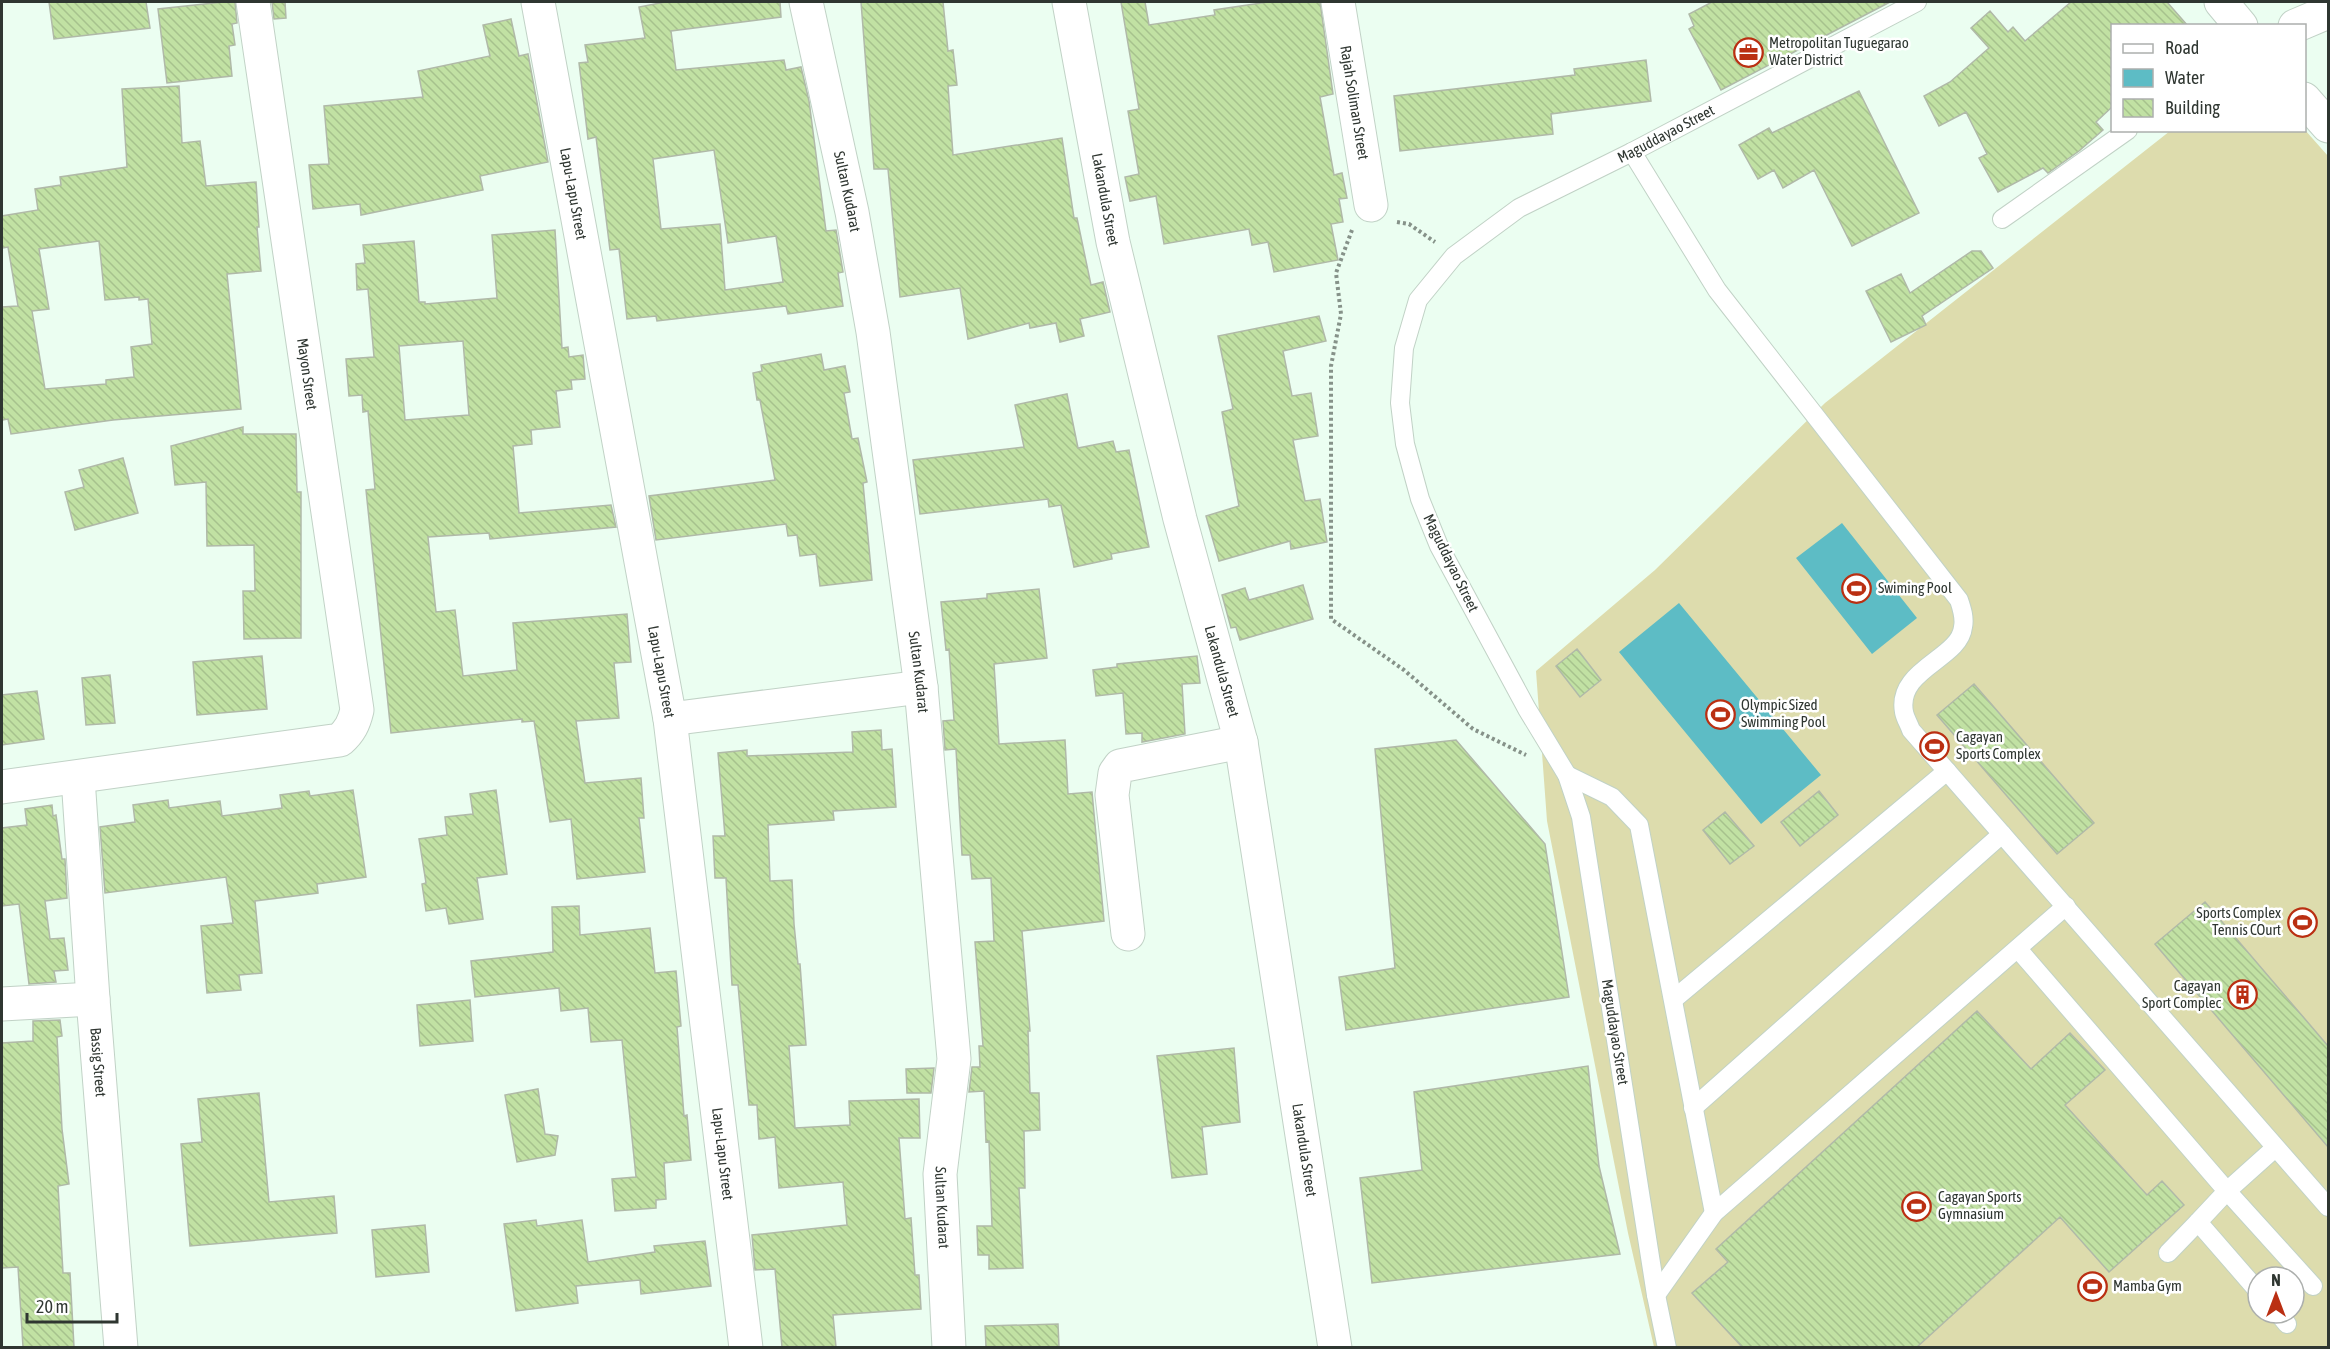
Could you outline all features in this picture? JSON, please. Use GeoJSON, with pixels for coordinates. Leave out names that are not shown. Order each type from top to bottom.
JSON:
{"type":"FeatureCollection","features":[{"type":"Feature","properties":{"kind":"street","name":"Mayon Street"},"geometry":{"type":"LineString","coordinates":[[78,778],[340,740],[350,731],[357,710],[253,2]]}},
{"type":"Feature","properties":{"kind":"street","name":"Lapu-Lapu Street"},"geometry":{"type":"LineString","coordinates":[[538,2],[670,719],[746,1347]]}},
{"type":"Feature","properties":{"kind":"street","name":"Sultan Kudarat"},"geometry":{"type":"LineString","coordinates":[[806,2],[852,212],[873,332],[921,687],[954,1059],[940,1174],[949,1347]]}},
{"type":"Feature","properties":{"kind":"street","name":"Lakandula Street"},"geometry":{"type":"LineString","coordinates":[[1069,2],[1113,242],[1180,519],[1241,742],[1335,1347]]}},
{"type":"Feature","properties":{"kind":"street","name":"Rajah Soliman Street"},"geometry":{"type":"LineString","coordinates":[[1338,2],[1373,216]]}},
{"type":"Feature","properties":{"kind":"street"},"geometry":{"type":"LineString","coordinates":[[2222,2],[2239,24]]}},
{"type":"Feature","properties":{"kind":"street"},"geometry":{"type":"LineString","coordinates":[[2300,24],[2328,12]]}},
{"type":"Feature","properties":{"kind":"street"},"geometry":{"type":"LineString","coordinates":[[2306,101],[2328,126]]}},
{"type":"Feature","properties":{"kind":"street"},"geometry":{"type":"LineString","coordinates":[[670,719],[921,687]]}},
{"type":"Feature","properties":{"kind":"street"},"geometry":{"type":"LineString","coordinates":[[1128,934],[1112,795],[1115,772],[1120,765],[1241,742]]}},
{"type":"Feature","properties":{"kind":"street"},"geometry":{"type":"LineString","coordinates":[[2,787],[78,778]]}},
{"type":"Feature","properties":{"kind":"street","name":"Bassig Street"},"geometry":{"type":"LineString","coordinates":[[78,778],[121,1347]]}},
{"type":"Feature","properties":{"kind":"street"},"geometry":{"type":"LineString","coordinates":[[2,1004],[93,999]]}},
{"type":"Feature","properties":{"kind":"lane","name":"Maguddayao Street"},"geometry":{"type":"LineString","coordinates":[[1667,1347],[1656,1295],[1581,817],[1567,775],[1527,709],[1439,546],[1420,499],[1405,444],[1400,404],[1404,348],[1418,300],[1454,256],[1519,208],[1632,152],[1917,2]]}},
{"type":"Feature","properties":{"kind":"lane"},"geometry":{"type":"LineString","coordinates":[[2002,219],[2125,132]]}},
{"type":"Feature","properties":{"kind":"lane"},"geometry":{"type":"LineString","coordinates":[[1632,152],[1717,291],[1959,600],[1964,614],[1964,629],[1959,640],[1913,679],[1905,695],[1904,712],[1911,730],[2328,1207]]}},
{"type":"Feature","properties":{"kind":"lane"},"geometry":{"type":"LineString","coordinates":[[1674,999],[1947,771]]}},
{"type":"Feature","properties":{"kind":"lane"},"geometry":{"type":"LineString","coordinates":[[1567,775],[1612,797],[1640,825],[1714,1213]]}},
{"type":"Feature","properties":{"kind":"lane"},"geometry":{"type":"LineString","coordinates":[[1693,1108],[2002,834]]}},
{"type":"Feature","properties":{"kind":"lane"},"geometry":{"type":"LineString","coordinates":[[1656,1295],[1714,1213],[2066,906]]}},
{"type":"Feature","properties":{"kind":"lane"},"geometry":{"type":"LineString","coordinates":[[2018,949],[2227,1191],[2313,1286]]}},
{"type":"Feature","properties":{"kind":"lane"},"geometry":{"type":"LineString","coordinates":[[2168,1252],[2227,1191],[2275,1148]]}},
{"type":"Feature","properties":{"kind":"lane"},"geometry":{"type":"LineString","coordinates":[[2198,1222],[2246,1277]]}},
{"type":"Feature","properties":{"kind":"path"},"geometry":{"type":"LineString","coordinates":[[1454,256],[1409,224],[1373,216],[1353,228],[1336,273],[1341,314],[1331,366],[1331,619],[1404,670],[1473,729],[1567,775]]}},
{"type":"Feature","properties":{"kind":"green space","name":"Cagayan Sports Complex"},"geometry":{"type":"Polygon","coordinates":[[[2306,131],[2328,156],[2328,1347],[1654,1347],[1628,1233],[1547,821],[1536,671],[1655,570],[1825,403],[2169,132],[2306,131]]]}},
{"type":"Feature","properties":{"kind":"water","name":"Swiming Pool"},"geometry":{"type":"Polygon","coordinates":[[[1842,523],[1917,618],[1872,654],[1796,558],[1842,523]]]}},
{"type":"Feature","properties":{"kind":"water","name":"Olympic Sized Swimming Pool"},"geometry":{"type":"Polygon","coordinates":[[[1679,603],[1821,775],[1761,824],[1619,652],[1679,603]]]}},
{"type":"Feature","properties":{"kind":"building"},"geometry":{"type":"Polygon","coordinates":[[[49,2],[146,2],[150,28],[54,39],[49,2]]]}},
{"type":"Feature","properties":{"kind":"building"},"geometry":{"type":"Polygon","coordinates":[[[235,2],[237,23],[232,24],[235,45],[229,46],[232,76],[167,83],[158,9],[235,2]]]}},
{"type":"Feature","properties":{"kind":"building"},"geometry":{"type":"Polygon","coordinates":[[[272,2],[285,2],[286,18],[274,19],[272,2]]]}},
{"type":"Feature","properties":{"kind":"building"},"geometry":{"type":"Polygon","coordinates":[[[665,2],[780,2],[781,17],[671,31],[676,70],[784,60],[786,70],[801,67],[809,101],[826,231],[836,230],[843,272],[838,273],[843,306],[788,314],[786,306],[657,321],[656,316],[627,319],[619,249],[610,250],[596,137],[588,139],[579,63],[588,62],[585,45],[645,38],[639,7],[665,2]],[[714,150],[653,159],[661,229],[720,224],[725,290],[783,282],[776,236],[728,243],[714,150]]]}},
{"type":"Feature","properties":{"kind":"building"},"geometry":{"type":"Polygon","coordinates":[[[861,2],[943,2],[948,51],[953,50],[957,85],[948,86],[953,155],[1062,138],[1074,218],[1077,218],[1091,285],[1103,282],[1110,312],[1080,319],[1084,336],[1060,342],[1056,323],[1030,328],[1029,323],[968,339],[960,288],[900,297],[888,169],[874,169],[861,2]]]}},
{"type":"Feature","properties":{"kind":"building"},"geometry":{"type":"Polygon","coordinates":[[[1121,2],[1145,2],[1149,25],[1215,15],[1214,10],[1268,2],[1320,2],[1333,94],[1320,97],[1334,175],[1342,173],[1347,198],[1339,199],[1343,222],[1331,224],[1338,260],[1274,272],[1268,242],[1252,245],[1249,229],[1164,244],[1156,196],[1130,201],[1125,177],[1139,174],[1128,111],[1139,109],[1121,2]]]}},
{"type":"Feature","properties":{"kind":"building","name":"Metropolitan Tuguegarao Water District"},"geometry":{"type":"Polygon","coordinates":[[[1712,2],[1890,2],[1721,90],[1689,29],[1694,26],[1689,14],[1712,2]]]}},
{"type":"Feature","properties":{"kind":"building"},"geometry":{"type":"Polygon","coordinates":[[[2071,2],[2167,2],[2186,24],[2111,24],[2111,108],[2096,122],[2103,130],[2048,173],[2043,168],[1998,192],[1979,158],[1987,154],[1966,112],[1939,126],[1924,96],[1950,82],[1989,48],[1971,28],[1990,11],[2008,32],[2013,27],[2025,41],[2071,2]]]}},
{"type":"Feature","properties":{"kind":"building"},"geometry":{"type":"Polygon","coordinates":[[[511,19],[519,56],[528,54],[548,162],[480,176],[483,190],[361,215],[360,204],[313,209],[309,165],[329,164],[324,106],[423,97],[418,71],[490,56],[483,25],[511,19]]]}},
{"type":"Feature","properties":{"kind":"building"},"geometry":{"type":"Polygon","coordinates":[[[1646,60],[1651,101],[1551,114],[1553,134],[1400,151],[1394,96],[1575,75],[1574,69],[1646,60]]]}},
{"type":"Feature","properties":{"kind":"building"},"geometry":{"type":"Polygon","coordinates":[[[179,86],[182,143],[200,141],[206,186],[256,182],[261,271],[227,274],[241,409],[113,420],[11,434],[8,419],[2,420],[2,307],[18,306],[8,247],[2,248],[2,216],[38,210],[35,189],[61,185],[60,177],[127,167],[122,89],[179,86]],[[99,241],[39,249],[49,309],[32,311],[45,389],[106,384],[106,380],[134,377],[131,347],[152,344],[148,299],[139,300],[139,297],[105,300],[99,241]]]}},
{"type":"Feature","properties":{"kind":"building"},"geometry":{"type":"Polygon","coordinates":[[[1859,91],[1919,213],[1852,246],[1814,170],[1783,188],[1774,170],[1758,179],[1739,145],[1769,128],[1772,133],[1859,91]]]}},
{"type":"Feature","properties":{"kind":"building"},"geometry":{"type":"Polygon","coordinates":[[[555,230],[562,348],[568,347],[569,357],[583,355],[585,379],[571,380],[572,389],[556,391],[560,427],[531,430],[532,444],[513,446],[519,513],[611,505],[616,527],[490,539],[489,533],[428,537],[436,612],[455,610],[463,676],[517,670],[513,623],[627,614],[631,662],[614,663],[619,718],[576,721],[585,783],[641,778],[644,818],[639,818],[645,872],[577,879],[571,819],[550,822],[534,721],[522,722],[522,719],[391,733],[366,490],[375,489],[368,411],[363,412],[362,395],[349,396],[346,359],[374,357],[368,289],[357,290],[356,264],[365,263],[363,245],[414,241],[419,302],[425,302],[425,304],[497,298],[492,235],[555,230]],[[463,341],[399,346],[405,420],[469,415],[463,341]]]}},
{"type":"Feature","properties":{"kind":"building"},"geometry":{"type":"Polygon","coordinates":[[[1972,251],[1981,251],[1993,268],[1922,316],[1926,325],[1891,342],[1866,291],[1901,274],[1910,293],[1972,251]]]}},
{"type":"Feature","properties":{"kind":"building"},"geometry":{"type":"Polygon","coordinates":[[[1319,316],[1326,341],[1283,351],[1292,396],[1311,393],[1318,436],[1293,440],[1305,501],[1320,499],[1327,542],[1291,549],[1290,541],[1219,561],[1206,516],[1239,506],[1222,412],[1233,409],[1218,336],[1319,316]]]}},
{"type":"Feature","properties":{"kind":"building"},"geometry":{"type":"Polygon","coordinates":[[[821,354],[824,370],[845,366],[850,392],[844,393],[852,439],[858,438],[867,482],[863,483],[872,580],[820,586],[816,554],[800,556],[797,535],[788,536],[786,524],[656,540],[649,496],[775,480],[753,373],[762,371],[761,365],[821,354]]]}},
{"type":"Feature","properties":{"kind":"building"},"geometry":{"type":"Polygon","coordinates":[[[1067,394],[1078,448],[1113,441],[1116,452],[1129,450],[1149,547],[1111,554],[1112,559],[1074,567],[1061,505],[1049,507],[1048,499],[920,514],[913,460],[1024,447],[1015,405],[1067,394]]]}},
{"type":"Feature","properties":{"kind":"building"},"geometry":{"type":"Polygon","coordinates":[[[243,427],[243,434],[296,434],[297,492],[301,492],[301,638],[244,639],[243,591],[255,591],[254,545],[207,546],[206,482],[175,485],[171,446],[243,427]]]}},
{"type":"Feature","properties":{"kind":"building"},"geometry":{"type":"Polygon","coordinates":[[[123,458],[138,513],[75,530],[65,492],[84,487],[79,470],[123,458]]]}},
{"type":"Feature","properties":{"kind":"building"},"geometry":{"type":"Polygon","coordinates":[[[1303,585],[1313,619],[1240,640],[1236,627],[1231,628],[1222,595],[1245,588],[1249,600],[1303,585]]]}},
{"type":"Feature","properties":{"kind":"building"},"geometry":{"type":"Polygon","coordinates":[[[1039,589],[1047,658],[994,664],[999,744],[1065,740],[1068,794],[1092,792],[1104,921],[1022,931],[1030,1031],[1028,1031],[1030,1093],[1039,1093],[1040,1130],[1024,1131],[1025,1188],[1019,1188],[1023,1268],[989,1269],[989,1255],[978,1255],[977,1226],[992,1226],[989,1141],[986,1142],[984,1091],[969,1092],[972,1067],[980,1067],[979,1046],[983,1046],[975,942],[994,941],[991,878],[972,879],[970,855],[962,855],[956,749],[945,750],[943,721],[954,720],[949,649],[946,650],[941,602],[987,598],[987,594],[1039,589]]]}},
{"type":"Feature","properties":{"kind":"building"},"geometry":{"type":"Polygon","coordinates":[[[1577,649],[1601,680],[1580,697],[1556,666],[1577,649]]]}},
{"type":"Feature","properties":{"kind":"building"},"geometry":{"type":"Polygon","coordinates":[[[262,656],[267,709],[197,715],[193,662],[262,656]]]}},
{"type":"Feature","properties":{"kind":"building"},"geometry":{"type":"Polygon","coordinates":[[[1197,656],[1200,683],[1182,684],[1185,734],[1142,742],[1142,733],[1126,734],[1123,693],[1096,696],[1093,670],[1117,667],[1117,664],[1197,656]]]}},
{"type":"Feature","properties":{"kind":"building"},"geometry":{"type":"Polygon","coordinates":[[[110,675],[115,723],[86,725],[82,678],[110,675]]]}},
{"type":"Feature","properties":{"kind":"building"},"geometry":{"type":"Polygon","coordinates":[[[1974,684],[2094,823],[2057,854],[1937,715],[1974,684]]]}},
{"type":"Feature","properties":{"kind":"building"},"geometry":{"type":"Polygon","coordinates":[[[37,691],[44,739],[2,745],[2,695],[37,691]]]}},
{"type":"Feature","properties":{"kind":"building"},"geometry":{"type":"Polygon","coordinates":[[[881,730],[882,750],[892,749],[896,807],[833,811],[834,820],[768,825],[770,881],[792,880],[806,1045],[789,1046],[795,1128],[850,1125],[849,1101],[919,1099],[920,1138],[899,1138],[905,1219],[911,1218],[915,1275],[919,1275],[921,1309],[833,1315],[836,1347],[782,1347],[775,1269],[755,1270],[752,1235],[847,1225],[843,1182],[779,1188],[775,1137],[759,1139],[757,1105],[749,1105],[738,985],[732,985],[726,878],[715,878],[713,836],[725,836],[718,753],[747,750],[747,756],[853,752],[852,732],[881,730]]]}},
{"type":"Feature","properties":{"kind":"building"},"geometry":{"type":"Polygon","coordinates":[[[1456,740],[1545,844],[1569,997],[1346,1030],[1339,977],[1395,968],[1375,749],[1456,740]]]}},
{"type":"Feature","properties":{"kind":"building"},"geometry":{"type":"Polygon","coordinates":[[[353,790],[366,877],[317,884],[318,893],[255,901],[262,973],[239,975],[241,990],[207,993],[201,926],[233,923],[226,877],[105,893],[100,827],[135,822],[133,805],[168,800],[169,808],[220,801],[222,816],[282,808],[280,795],[309,791],[310,796],[353,790]]]}},
{"type":"Feature","properties":{"kind":"building"},"geometry":{"type":"Polygon","coordinates":[[[496,790],[507,874],[477,878],[483,919],[449,924],[446,908],[426,911],[422,884],[426,883],[419,839],[447,835],[445,817],[473,814],[470,794],[496,790]]]}},
{"type":"Feature","properties":{"kind":"building"},"geometry":{"type":"Polygon","coordinates":[[[1819,791],[1838,815],[1800,846],[1781,822],[1819,791]]]}},
{"type":"Feature","properties":{"kind":"building"},"geometry":{"type":"Polygon","coordinates":[[[52,805],[53,816],[56,815],[62,859],[65,859],[67,898],[45,901],[50,939],[64,938],[68,970],[54,971],[56,982],[29,984],[19,904],[2,906],[2,828],[27,825],[25,809],[52,805]]]}},
{"type":"Feature","properties":{"kind":"building"},"geometry":{"type":"Polygon","coordinates":[[[1725,812],[1754,846],[1730,864],[1703,830],[1725,812]]]}},
{"type":"Feature","properties":{"kind":"building","name":"Cagayan Sport Complec"},"geometry":{"type":"Polygon","coordinates":[[[2205,902],[2328,1046],[2328,1147],[2155,944],[2205,902]]]}},
{"type":"Feature","properties":{"kind":"building"},"geometry":{"type":"Polygon","coordinates":[[[579,906],[580,935],[650,928],[655,973],[676,971],[681,1026],[677,1027],[684,1116],[687,1115],[691,1160],[664,1163],[666,1199],[656,1200],[656,1208],[615,1211],[612,1179],[636,1177],[622,1040],[591,1042],[588,1008],[561,1011],[559,988],[475,997],[471,961],[553,952],[552,907],[579,906]]]}},
{"type":"Feature","properties":{"kind":"building"},"geometry":{"type":"Polygon","coordinates":[[[470,1000],[473,1041],[420,1046],[417,1005],[470,1000]]]}},
{"type":"Feature","properties":{"kind":"building","name":"Cagayan Sports Gymnasium"},"geometry":{"type":"Polygon","coordinates":[[[1977,1011],[2031,1069],[2070,1033],[2105,1070],[2065,1105],[2147,1195],[2162,1181],[2184,1205],[2109,1272],[2060,1217],[1917,1347],[1742,1347],[1692,1293],[1728,1262],[1716,1249],[1977,1011]]]}},
{"type":"Feature","properties":{"kind":"building"},"geometry":{"type":"Polygon","coordinates":[[[60,1020],[62,1036],[57,1037],[62,1129],[69,1184],[58,1186],[63,1273],[70,1273],[74,1347],[23,1347],[18,1267],[2,1268],[2,1043],[33,1041],[33,1021],[60,1020]]]}},
{"type":"Feature","properties":{"kind":"building"},"geometry":{"type":"Polygon","coordinates":[[[1234,1048],[1240,1122],[1202,1127],[1207,1174],[1172,1178],[1157,1056],[1234,1048]]]}},
{"type":"Feature","properties":{"kind":"building"},"geometry":{"type":"Polygon","coordinates":[[[1588,1066],[1599,1166],[1620,1254],[1372,1283],[1360,1178],[1422,1170],[1414,1092],[1588,1066]]]}},
{"type":"Feature","properties":{"kind":"building"},"geometry":{"type":"Polygon","coordinates":[[[934,1068],[931,1093],[907,1093],[906,1069],[934,1068]]]}},
{"type":"Feature","properties":{"kind":"building"},"geometry":{"type":"Polygon","coordinates":[[[538,1089],[545,1134],[558,1136],[555,1155],[517,1162],[505,1095],[538,1089]]]}},
{"type":"Feature","properties":{"kind":"building"},"geometry":{"type":"Polygon","coordinates":[[[259,1093],[269,1202],[334,1196],[337,1233],[190,1246],[181,1144],[202,1142],[198,1099],[259,1093]]]}},
{"type":"Feature","properties":{"kind":"building"},"geometry":{"type":"Polygon","coordinates":[[[536,1220],[537,1226],[582,1220],[588,1262],[655,1252],[654,1246],[705,1241],[711,1286],[641,1294],[640,1280],[576,1286],[578,1303],[516,1311],[504,1224],[536,1220]]]}},
{"type":"Feature","properties":{"kind":"building"},"geometry":{"type":"Polygon","coordinates":[[[425,1225],[429,1272],[376,1277],[372,1230],[425,1225]]]}},
{"type":"Feature","properties":{"kind":"building"},"geometry":{"type":"Polygon","coordinates":[[[1058,1324],[1059,1347],[986,1347],[985,1326],[1058,1324]]]}},
{"type":"Feature","properties":{"kind":"place","name":"Metropolitan Tuguegarao Water District"},"geometry":{"type":"Point","coordinates":[1748,52]}},
{"type":"Feature","properties":{"kind":"place","name":"Swiming Pool"},"geometry":{"type":"Point","coordinates":[1857,588]}},
{"type":"Feature","properties":{"kind":"place","name":"Olympic Sized Swimming Pool"},"geometry":{"type":"Point","coordinates":[1720,714]}},
{"type":"Feature","properties":{"kind":"place","name":"Cagayan Sports Complex"},"geometry":{"type":"Point","coordinates":[1935,746]}},
{"type":"Feature","properties":{"kind":"place","name":"Sports Complex Tennis COurt"},"geometry":{"type":"Point","coordinates":[2302,922]}},
{"type":"Feature","properties":{"kind":"place","name":"Cagayan Sport Complec"},"geometry":{"type":"Point","coordinates":[2242,995]}},
{"type":"Feature","properties":{"kind":"place","name":"Cagayan Sports Gymnasium"},"geometry":{"type":"Point","coordinates":[1917,1206]}},
{"type":"Feature","properties":{"kind":"place","name":"Mamba Gym"},"geometry":{"type":"Point","coordinates":[2092,1286]}}]}
